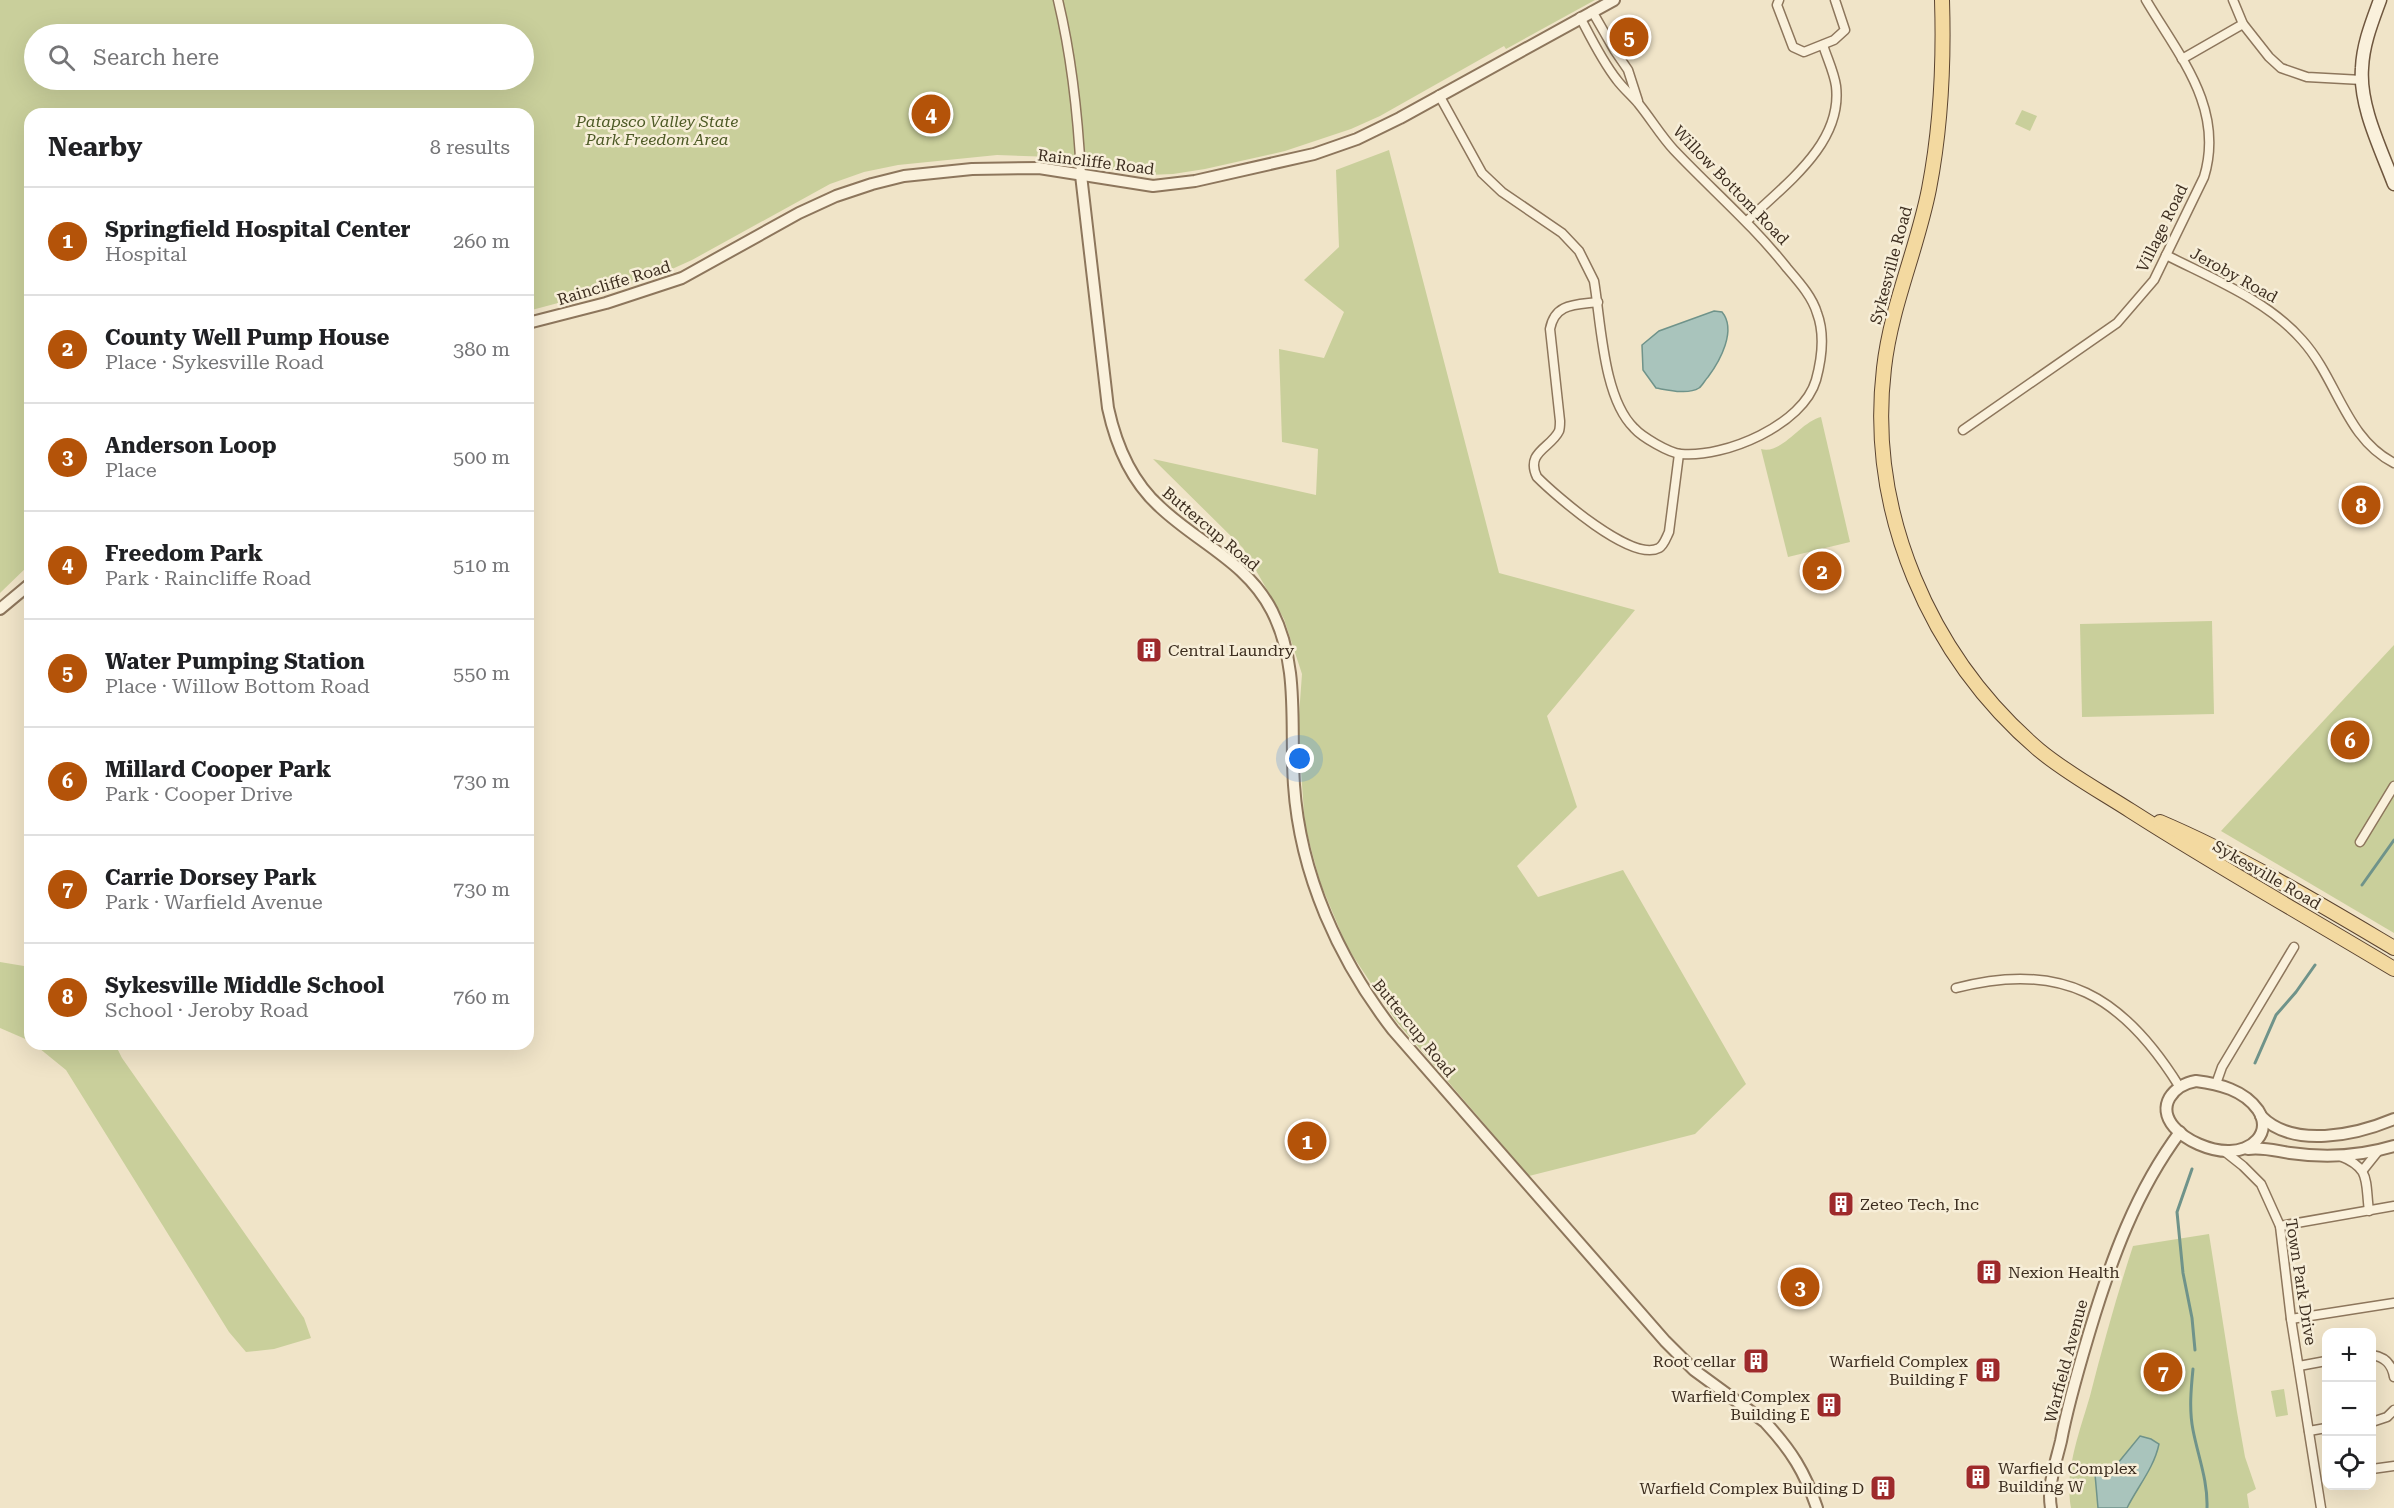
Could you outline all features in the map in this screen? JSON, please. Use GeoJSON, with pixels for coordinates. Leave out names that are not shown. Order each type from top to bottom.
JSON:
{"type":"FeatureCollection","features":[{"type":"Feature","properties":{"kind":"main road","name":"Sykesville Road"},"geometry":{"type":"LineString","coordinates":[[1942,0],[1942,76],[1929,190],[1892,317],[1884,371],[1883,444],[1896,523],[1906,559],[1921,596],[1953,653],[1986,697],[2016,729],[2042,752],[2075,777],[2191,850],[2394,969]]}},
{"type":"Feature","properties":{"kind":"main road"},"geometry":{"type":"LineString","coordinates":[[2380,0],[2364,52],[2362,80],[2372,122],[2394,184]]}},
{"type":"Feature","properties":{"kind":"main road","name":"Sykesville Road"},"geometry":{"type":"LineString","coordinates":[[2125,807],[2217,848],[2293,888],[2394,948]]}},
{"type":"Feature","properties":{"kind":"street","name":"Buttercup Road"},"geometry":{"type":"LineString","coordinates":[[1058,0],[1067,37],[1075,90],[1081,175],[1108,408],[1115,436],[1133,474],[1152,500],[1245,573],[1265,600],[1279,626],[1286,646],[1292,682],[1292,752],[1300,833],[1325,914],[1346,960],[1393,1030],[1665,1341],[1694,1371],[1765,1422],[1775,1432],[1804,1472],[1817,1508]]}},
{"type":"Feature","properties":{"kind":"street","name":"Raincliffe Road"},"geometry":{"type":"LineString","coordinates":[[534,321],[606,303],[682,278],[799,213],[836,196],[904,176],[1004,168],[1039,168],[1153,186],[1231,174],[1314,154],[1357,139],[1400,118],[1614,0]]}},
{"type":"Feature","properties":{"kind":"street"},"geometry":{"type":"LineString","coordinates":[[1779,0],[1776,5],[1793,47],[1804,52],[1834,40],[1845,30],[1835,0]]}},
{"type":"Feature","properties":{"kind":"street","name":"Village Road"},"geometry":{"type":"LineString","coordinates":[[1963,430],[2118,323],[2154,280],[2188,212],[2209,161],[2207,114],[2198,89],[2182,59],[2146,0]]}},
{"type":"Feature","properties":{"kind":"street"},"geometry":{"type":"LineString","coordinates":[[2233,0],[2243,24],[2269,57],[2289,72],[2307,77],[2362,80]]}},
{"type":"Feature","properties":{"kind":"street","name":"Willow Bottom Road"},"geometry":{"type":"LineString","coordinates":[[1592,11],[1628,70],[1639,105]]}},
{"type":"Feature","properties":{"kind":"street","name":"Willow Bottom Road"},"geometry":{"type":"LineString","coordinates":[[1580,17],[1610,70],[1673,149],[1747,220],[1802,286],[1817,311],[1822,336],[1821,358],[1814,388],[1790,417],[1769,431],[1715,452],[1679,454]]}},
{"type":"Feature","properties":{"kind":"street"},"geometry":{"type":"LineString","coordinates":[[2182,59],[2243,24]]}},
{"type":"Feature","properties":{"kind":"street"},"geometry":{"type":"LineString","coordinates":[[1747,220],[1818,149],[1830,126],[1836,105],[1836,84],[1823,45]]}},
{"type":"Feature","properties":{"kind":"street"},"geometry":{"type":"LineString","coordinates":[[1440,95],[1482,173],[1502,192],[1552,224],[1579,251],[1594,281],[1598,302],[1608,369],[1613,393],[1621,411],[1633,428],[1679,454],[1669,532],[1664,544],[1651,550],[1625,543],[1594,526],[1537,477],[1534,471],[1536,458],[1558,432],[1560,421],[1550,329],[1552,322],[1558,310],[1598,302]]}},
{"type":"Feature","properties":{"kind":"street","name":"Jeroby Road"},"geometry":{"type":"LineString","coordinates":[[2166,255],[2257,303],[2291,328],[2314,354],[2357,432],[2371,448],[2394,463]]}},
{"type":"Feature","properties":{"kind":"street"},"geometry":{"type":"LineString","coordinates":[[0,609],[24,589]]}},
{"type":"Feature","properties":{"kind":"street"},"geometry":{"type":"LineString","coordinates":[[2360,842],[2394,786]]}},
{"type":"Feature","properties":{"kind":"street"},"geometry":{"type":"LineString","coordinates":[[2216,1084],[2222,1067],[2294,947]]}},
{"type":"Feature","properties":{"kind":"street"},"geometry":{"type":"LineString","coordinates":[[1956,988],[1984,980],[2031,977],[2085,992],[2129,1021],[2160,1058],[2179,1086]]}},
{"type":"Feature","properties":{"kind":"street"},"geometry":{"type":"LineString","coordinates":[[2394,1119],[2358,1130],[2314,1136],[2282,1131],[2268,1124],[2247,1099],[2232,1089],[2196,1081],[2179,1086],[2168,1100],[2167,1110],[2174,1126],[2180,1132],[2208,1147],[2224,1151],[2270,1148],[2288,1153],[2338,1156],[2394,1146]]}},
{"type":"Feature","properties":{"kind":"street"},"geometry":{"type":"LineString","coordinates":[[2248,1149],[2260,1134],[2261,1116]]}},
{"type":"Feature","properties":{"kind":"street","name":"Warfield Avenue"},"geometry":{"type":"LineString","coordinates":[[2051,1508],[2051,1485],[2066,1416],[2103,1285],[2129,1220],[2160,1159],[2180,1132]]}},
{"type":"Feature","properties":{"kind":"street"},"geometry":{"type":"LineString","coordinates":[[2363,1170],[2379,1150]]}},
{"type":"Feature","properties":{"kind":"street","name":"Town Park Drive"},"geometry":{"type":"LineString","coordinates":[[2224,1151],[2261,1184],[2280,1227],[2291,1319],[2321,1508]]}},
{"type":"Feature","properties":{"kind":"street"},"geometry":{"type":"LineString","coordinates":[[2338,1156],[2356,1162],[2363,1170],[2369,1211]]}},
{"type":"Feature","properties":{"kind":"street"},"geometry":{"type":"LineString","coordinates":[[2280,1227],[2394,1206]]}},
{"type":"Feature","properties":{"kind":"street"},"geometry":{"type":"LineString","coordinates":[[2291,1319],[2394,1304]]}},
{"type":"Feature","properties":{"kind":"street"},"geometry":{"type":"LineString","coordinates":[[2376,1356],[2390,1364],[2394,1377]]}},
{"type":"Feature","properties":{"kind":"street"},"geometry":{"type":"LineString","coordinates":[[2299,1366],[2322,1362]]}},
{"type":"Feature","properties":{"kind":"street"},"geometry":{"type":"LineString","coordinates":[[2376,1421],[2387,1417],[2394,1410]]}},
{"type":"Feature","properties":{"kind":"street"},"geometry":{"type":"LineString","coordinates":[[2309,1431],[2322,1429]]}},
{"type":"Feature","properties":{"kind":"street"},"geometry":{"type":"LineString","coordinates":[[2376,1468],[2394,1466]]}},
{"type":"Feature","properties":{"kind":"street"},"geometry":{"type":"LineString","coordinates":[[2316,1478],[2322,1477]]}},
{"type":"Feature","properties":{"kind":"green space","name":"Patapsco Valley State Park Freedom Area"},"geometry":{"type":"Polygon","coordinates":[[[0,0],[1595,0],[1506,49],[1504,46],[1380,116],[1351,129],[1285,151],[1173,174],[1148,175],[1123,172],[1054,157],[997,155],[898,165],[864,172],[830,184],[692,260],[652,278],[534,309],[534,108],[24,108],[24,570],[0,593],[0,0]]]}},
{"type":"Feature","properties":{"kind":"green space"},"geometry":{"type":"Polygon","coordinates":[[[2022,110],[2037,116],[2030,131],[2015,124],[2022,110]]]}},
{"type":"Feature","properties":{"kind":"green space"},"geometry":{"type":"Polygon","coordinates":[[[1389,150],[1499,573],[1635,610],[1547,716],[1577,807],[1517,866],[1538,897],[1623,870],[1746,1084],[1695,1134],[1529,1176],[1396,1021],[1347,947],[1320,882],[1305,826],[1298,729],[1302,674],[1284,619],[1243,548],[1153,459],[1316,495],[1318,449],[1282,442],[1279,349],[1324,358],[1344,312],[1304,280],[1339,247],[1336,170],[1389,150]]]}},
{"type":"Feature","properties":{"kind":"green space"},"geometry":{"type":"Polygon","coordinates":[[[1821,417],[1850,542],[1788,557],[1761,449],[1769,450],[1784,443],[1813,420],[1821,417]]]}},
{"type":"Feature","properties":{"kind":"green space"},"geometry":{"type":"Polygon","coordinates":[[[2212,621],[2214,714],[2082,717],[2080,624],[2212,621]]]}},
{"type":"Feature","properties":{"kind":"green space"},"geometry":{"type":"Polygon","coordinates":[[[2394,645],[2394,933],[2221,831],[2394,645]]]}},
{"type":"Feature","properties":{"kind":"green space"},"geometry":{"type":"Polygon","coordinates":[[[0,962],[24,966],[24,1038],[0,1028],[0,962]]]}},
{"type":"Feature","properties":{"kind":"green space"},"geometry":{"type":"Polygon","coordinates":[[[41,1050],[118,1050],[304,1318],[311,1338],[274,1349],[246,1352],[229,1332],[66,1070],[41,1050]]]}},
{"type":"Feature","properties":{"kind":"green space"},"geometry":{"type":"Polygon","coordinates":[[[2209,1234],[2245,1457],[2256,1489],[2247,1494],[2249,1508],[2071,1508],[2069,1494],[2074,1451],[2133,1246],[2209,1234]]]}},
{"type":"Feature","properties":{"kind":"green space"},"geometry":{"type":"Polygon","coordinates":[[[2284,1389],[2288,1415],[2276,1417],[2271,1391],[2284,1389]]]}},
{"type":"Feature","properties":{"kind":"water"},"geometry":{"type":"Polygon","coordinates":[[[1714,311],[1722,312],[1728,328],[1722,354],[1708,377],[1699,388],[1694,390],[1678,391],[1656,388],[1643,370],[1642,345],[1659,331],[1714,311]]]}},
{"type":"Feature","properties":{"kind":"water"},"geometry":{"type":"Polygon","coordinates":[[[2140,1436],[2159,1444],[2145,1477],[2127,1508],[2098,1508],[2095,1474],[2113,1469],[2140,1436]]]}},
{"type":"Feature","properties":{"kind":"waterway"},"geometry":{"type":"LineString","coordinates":[[2362,885],[2394,840]]}},
{"type":"Feature","properties":{"kind":"waterway"},"geometry":{"type":"LineString","coordinates":[[2255,1063],[2276,1015],[2315,965]]}},
{"type":"Feature","properties":{"kind":"waterway"},"geometry":{"type":"LineString","coordinates":[[2192,1169],[2177,1212],[2183,1273],[2192,1318],[2195,1350]]}},
{"type":"Feature","properties":{"kind":"waterway"},"geometry":{"type":"LineString","coordinates":[[2193,1369],[2192,1422],[2204,1478],[2207,1508]]}},
{"type":"Feature","properties":{"kind":"place","name":"Water Pumping Station"},"geometry":{"type":"Point","coordinates":[1629,37]}},
{"type":"Feature","properties":{"kind":"place","name":"Freedom Park"},"geometry":{"type":"Point","coordinates":[931,114]}},
{"type":"Feature","properties":{"kind":"place","name":"Sykesville Middle School"},"geometry":{"type":"Point","coordinates":[2361,505]}},
{"type":"Feature","properties":{"kind":"place","name":"County Well Pump House"},"geometry":{"type":"Point","coordinates":[1822,571]}},
{"type":"Feature","properties":{"kind":"place","name":"Central Laundry"},"geometry":{"type":"Point","coordinates":[1149,650]}},
{"type":"Feature","properties":{"kind":"place","name":"Millard Cooper Park"},"geometry":{"type":"Point","coordinates":[2350,740]}},
{"type":"Feature","properties":{"kind":"place","name":"Springfield Hospital Center"},"geometry":{"type":"Point","coordinates":[1307,1141]}},
{"type":"Feature","properties":{"kind":"place","name":"Zeteo Tech, Inc"},"geometry":{"type":"Point","coordinates":[1841,1204]}},
{"type":"Feature","properties":{"kind":"place","name":"Nexion Health"},"geometry":{"type":"Point","coordinates":[1989,1272]}},
{"type":"Feature","properties":{"kind":"place","name":"Anderson Loop"},"geometry":{"type":"Point","coordinates":[1800,1287]}},
{"type":"Feature","properties":{"kind":"place","name":"Root cellar"},"geometry":{"type":"Point","coordinates":[1756,1361]}},
{"type":"Feature","properties":{"kind":"place","name":"Warfield Complex Building F"},"geometry":{"type":"Point","coordinates":[1988,1370]}},
{"type":"Feature","properties":{"kind":"place","name":"Carrie Dorsey Park"},"geometry":{"type":"Point","coordinates":[2163,1372]}},
{"type":"Feature","properties":{"kind":"place","name":"Warfield Complex Building E"},"geometry":{"type":"Point","coordinates":[1829,1405]}},
{"type":"Feature","properties":{"kind":"place","name":"Warfield Complex Building W"},"geometry":{"type":"Point","coordinates":[1978,1477]}},
{"type":"Feature","properties":{"kind":"place","name":"Warfield Complex Building D"},"geometry":{"type":"Point","coordinates":[1883,1488]}}]}
